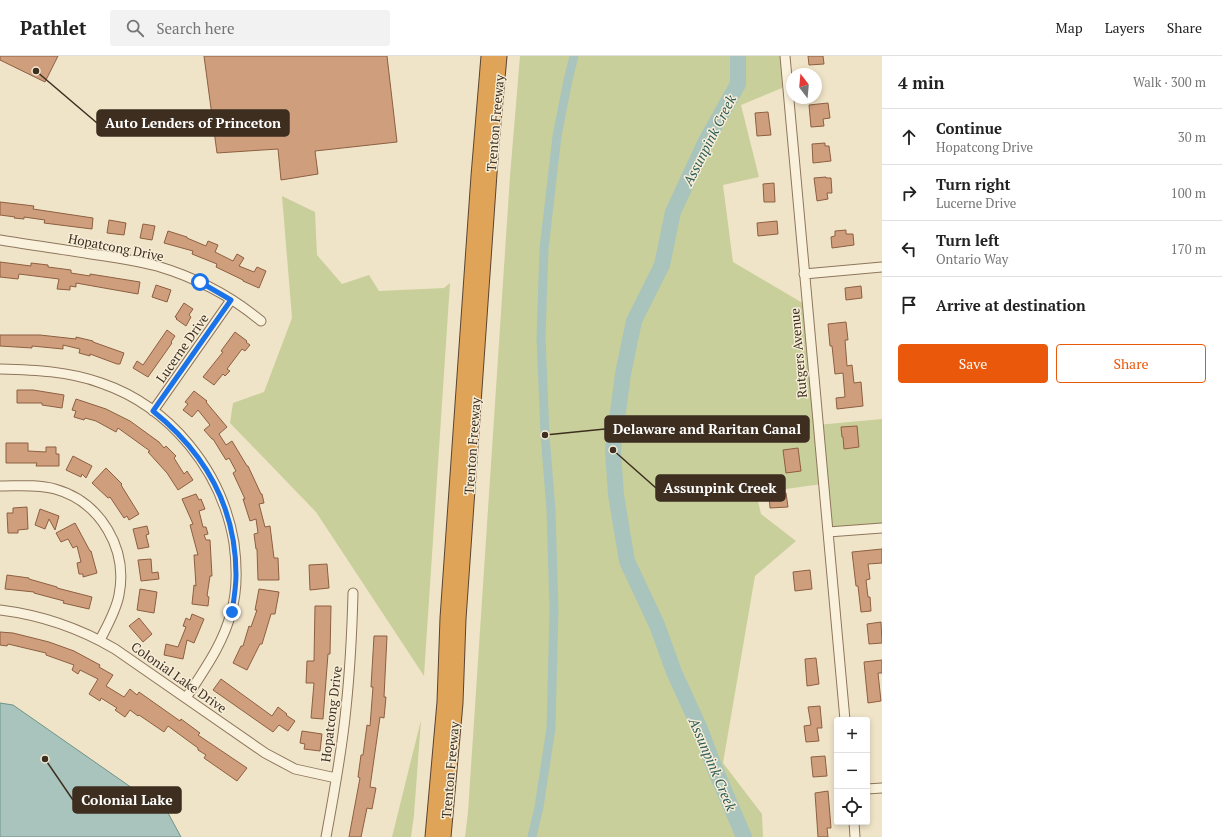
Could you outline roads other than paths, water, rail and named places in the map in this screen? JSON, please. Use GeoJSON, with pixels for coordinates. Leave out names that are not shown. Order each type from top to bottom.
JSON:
{"type":"FeatureCollection","features":[{"type":"Feature","properties":{"kind":"highway","name":"Trenton Freeway"},"geometry":{"type":"LineString","coordinates":[[432,837],[444,702],[447,618],[478,176],[488,56]]}},
{"type":"Feature","properties":{"kind":"highway","name":"Trenton Freeway"},"geometry":{"type":"LineString","coordinates":[[444,837],[456,703],[459,619],[492,145],[500,56]]}},
{"type":"Feature","properties":{"kind":"street","name":"Rutgers Avenue"},"geometry":{"type":"LineString","coordinates":[[785,56],[845,717]]}},
{"type":"Feature","properties":{"kind":"street","name":"Hopatcong Drive"},"geometry":{"type":"LineString","coordinates":[[0,240],[130,260],[176,272],[200,282],[231,300],[261,321]]}},
{"type":"Feature","properties":{"kind":"street"},"geometry":{"type":"LineString","coordinates":[[804,274],[882,267]]}},
{"type":"Feature","properties":{"kind":"street","name":"Lucerne Drive"},"geometry":{"type":"LineString","coordinates":[[153,411],[231,300]]}},
{"type":"Feature","properties":{"kind":"street"},"geometry":{"type":"LineString","coordinates":[[0,369],[60,372],[81,376],[103,383],[123,392],[169,423],[198,456],[209,474],[219,493],[227,514],[232,535],[236,556],[235,592],[232,612],[218,648],[186,698]]}},
{"type":"Feature","properties":{"kind":"street"},"geometry":{"type":"LineString","coordinates":[[0,486],[40,486],[54,488],[68,493],[90,508],[108,528],[118,555],[121,569],[121,583],[114,610],[100,640]]}},
{"type":"Feature","properties":{"kind":"street"},"geometry":{"type":"LineString","coordinates":[[828,532],[882,528]]}},
{"type":"Feature","properties":{"kind":"street","name":"Hopatcong Drive"},"geometry":{"type":"LineString","coordinates":[[326,837],[346,708],[352,636],[353,593]]}},
{"type":"Feature","properties":{"kind":"street","name":"Colonial Lake Drive"},"geometry":{"type":"LineString","coordinates":[[0,610],[18,612],[66,625],[100,640],[279,762],[295,769],[336,778]]}},
{"type":"Feature","properties":{"kind":"street"},"geometry":{"type":"LineString","coordinates":[[870,789],[882,788]]}},
{"type":"Feature","properties":{"kind":"street"},"geometry":{"type":"LineString","coordinates":[[854,825],[855,837]]}},
{"type":"Feature","properties":{"kind":"water"},"geometry":{"type":"Polygon","coordinates":[[[0,703],[13,705],[168,813],[181,837],[0,837],[0,703]]]}},
{"type":"Feature","properties":{"kind":"waterway"},"geometry":{"type":"LineString","coordinates":[[532,837],[539,807],[551,728],[554,610],[551,510],[545,435],[541,337],[544,249],[557,136],[574,56]]}},
{"type":"Feature","properties":{"kind":"waterway","name":"Assunpink Creek"},"geometry":{"type":"LineString","coordinates":[[738,56],[738,84],[705,143],[673,212],[662,265],[634,321],[623,374],[613,450],[616,495],[627,561],[657,625],[674,672],[700,729],[715,769],[744,837]]}},
{"type":"Feature","properties":{"kind":"place","name":"Auto Lenders of Princeton"},"geometry":{"type":"Point","coordinates":[36,71]}},
{"type":"Feature","properties":{"kind":"place","name":"Delaware and Raritan Canal"},"geometry":{"type":"Point","coordinates":[545,435]}},
{"type":"Feature","properties":{"kind":"place","name":"Assunpink Creek"},"geometry":{"type":"Point","coordinates":[613,450]}},
{"type":"Feature","properties":{"kind":"place","name":"Colonial Lake"},"geometry":{"type":"Point","coordinates":[45,759]}}]}
